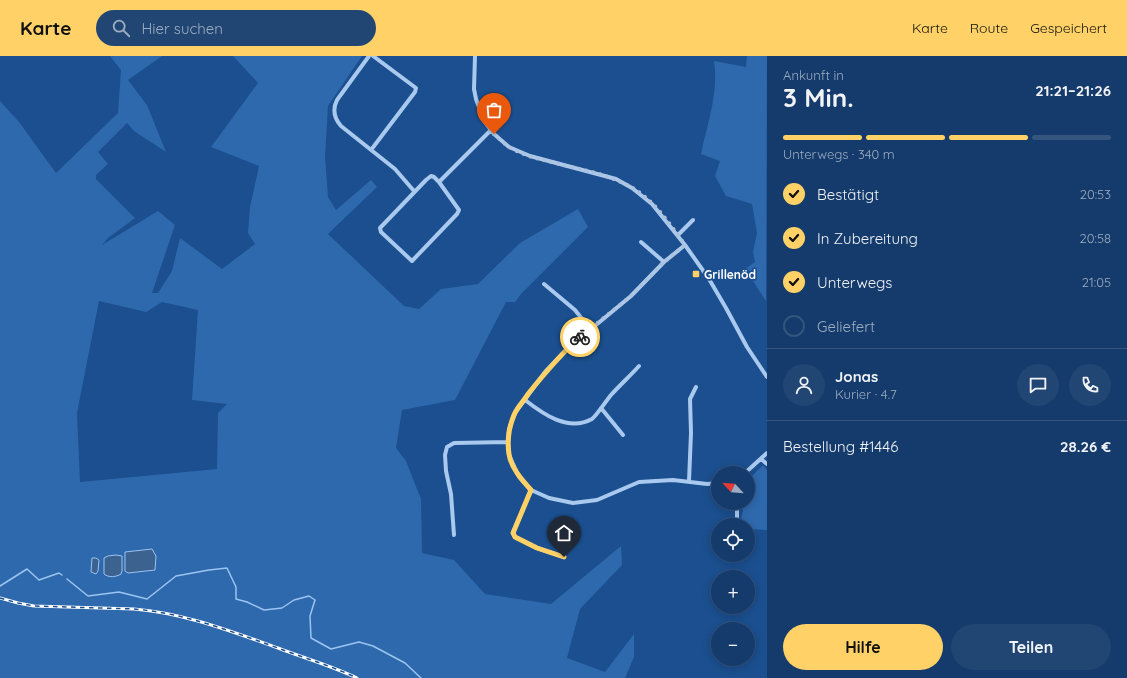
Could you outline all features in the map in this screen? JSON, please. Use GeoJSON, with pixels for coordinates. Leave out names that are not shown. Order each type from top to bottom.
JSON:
{"type":"FeatureCollection","features":[{"type":"Feature","properties":{"kind":"street"},"geometry":{"type":"LineString","coordinates":[[369,56],[337,100],[334,110],[336,117],[341,126],[395,169],[414,191]]}},
{"type":"Feature","properties":{"kind":"street"},"geometry":{"type":"LineString","coordinates":[[372,150],[416,92],[416,88],[373,56]]}},
{"type":"Feature","properties":{"kind":"street"},"geometry":{"type":"LineString","coordinates":[[475,56],[474,89],[476,99],[482,116],[491,130],[509,147],[570,168],[601,174],[632,188],[652,204],[678,235],[709,279],[747,347],[767,377]]}},
{"type":"Feature","properties":{"kind":"street"},"geometry":{"type":"LineString","coordinates":[[439,182],[491,130]]}},
{"type":"Feature","properties":{"kind":"street"},"geometry":{"type":"LineString","coordinates":[[431,176],[439,182],[459,210],[457,214],[412,261],[382,232],[380,228],[414,191],[431,176]]}},
{"type":"Feature","properties":{"kind":"street"},"geometry":{"type":"LineString","coordinates":[[678,235],[693,220]]}},
{"type":"Feature","properties":{"kind":"street"},"geometry":{"type":"LineString","coordinates":[[641,242],[664,262]]}},
{"type":"Feature","properties":{"kind":"street"},"geometry":{"type":"LineString","coordinates":[[685,245],[664,262],[631,296],[567,349],[554,363],[515,413],[509,428],[509,455],[519,477],[531,490],[549,498],[573,503],[597,500],[638,482],[666,480],[711,484]]}},
{"type":"Feature","properties":{"kind":"street"},"geometry":{"type":"LineString","coordinates":[[544,284],[575,310],[590,329]]}},
{"type":"Feature","properties":{"kind":"street"},"geometry":{"type":"LineString","coordinates":[[524,400],[552,418],[567,423],[592,418],[639,366]]}},
{"type":"Feature","properties":{"kind":"street"},"geometry":{"type":"LineString","coordinates":[[689,482],[691,433],[690,399],[696,387]]}},
{"type":"Feature","properties":{"kind":"street"},"geometry":{"type":"LineString","coordinates":[[601,408],[623,435]]}},
{"type":"Feature","properties":{"kind":"street"},"geometry":{"type":"LineString","coordinates":[[454,535],[451,494],[446,471],[445,455],[448,447],[454,443],[508,442]]}},
{"type":"Feature","properties":{"kind":"street"},"geometry":{"type":"LineString","coordinates":[[754,466],[767,453]]}},
{"type":"Feature","properties":{"kind":"street"},"geometry":{"type":"LineString","coordinates":[[762,459],[767,464]]}},
{"type":"Feature","properties":{"kind":"street"},"geometry":{"type":"LineString","coordinates":[[531,490],[513,533],[515,537],[537,548],[564,557]]}},
{"type":"Feature","properties":{"kind":"shaded area"},"geometry":{"type":"Polygon","coordinates":[[[110,56],[162,56],[128,80],[147,105],[166,152],[134,131],[127,123],[98,152],[108,164],[96,175],[96,179],[135,218],[108,238],[102,245],[158,211],[175,225],[152,293],[158,293],[172,271],[180,238],[222,269],[255,244],[248,233],[250,207],[259,166],[211,147],[258,83],[233,56],[362,56],[328,106],[325,157],[328,197],[336,210],[371,180],[377,187],[328,234],[404,306],[419,309],[441,289],[478,284],[520,243],[578,209],[588,227],[521,294],[515,302],[506,302],[455,400],[402,410],[396,448],[406,461],[421,499],[422,553],[454,560],[485,594],[551,604],[621,546],[622,565],[580,609],[567,658],[605,672],[634,634],[634,657],[625,678],[0,678],[0,101],[19,122],[56,173],[118,113],[121,70],[110,56]],[[99,301],[77,413],[80,482],[217,469],[218,413],[227,404],[192,400],[198,310],[162,302],[146,312],[99,301]],[[151,549],[125,552],[125,571],[155,570],[155,553],[151,549]]]}},
{"type":"Feature","properties":{"kind":"shaded area"},"geometry":{"type":"Polygon","coordinates":[[[747,56],[767,56],[766,301],[745,269],[755,262],[753,252],[757,233],[752,204],[726,196],[715,176],[720,161],[701,154],[714,96],[714,61],[746,67],[747,56]]]}},
{"type":"Feature","properties":{"kind":"shaded area"},"geometry":{"type":"Polygon","coordinates":[[[763,465],[767,470],[767,530],[755,529],[755,518],[741,518],[743,510],[755,510],[755,473],[763,465]]]}},
{"type":"Feature","properties":{"kind":"shaded area"},"geometry":{"type":"Polygon","coordinates":[[[152,549],[156,556],[155,570],[128,573],[125,571],[125,552],[152,549]]]}},
{"type":"Feature","properties":{"kind":"shaded area"},"geometry":{"type":"Polygon","coordinates":[[[116,555],[122,556],[121,574],[112,577],[104,574],[104,558],[116,555]]]}},
{"type":"Feature","properties":{"kind":"shaded area"},"geometry":{"type":"Polygon","coordinates":[[[92,558],[99,560],[98,571],[96,574],[91,572],[92,558]]]}},
{"type":"Feature","properties":{"kind":"waterway"},"geometry":{"type":"LineString","coordinates":[[67,579],[88,596],[119,592],[147,599],[176,576],[227,568],[236,587],[236,599],[247,602],[264,610],[282,608],[294,600],[309,596],[315,600],[310,616],[311,638],[331,649],[359,642],[373,646],[405,663],[421,678]]}},
{"type":"Feature","properties":{"kind":"waterway"},"geometry":{"type":"LineString","coordinates":[[0,586],[27,569],[39,580],[59,573],[62,575]]}},
{"type":"Feature","properties":{"kind":"railway"},"geometry":{"type":"LineString","coordinates":[[0,598],[34,606],[134,609],[171,614],[242,635],[357,678]]}},
{"type":"Feature","properties":{"kind":"way so far"},"geometry":{"type":"LineString","coordinates":[[494,134],[509,147],[530,156],[570,168],[601,174],[632,188],[652,204],[668,221],[685,245],[664,262],[631,296],[580,337]]}},
{"type":"Feature","properties":{"kind":"place","name":"Grillenöd"},"geometry":{"type":"Point","coordinates":[696,274]}},
{"type":"Feature","properties":{"kind":"route"},"geometry":{"type":"LineString","coordinates":[[564,557],[537,548],[515,537],[513,533],[531,490],[519,477],[509,455],[509,428],[515,413],[545,372],[580,337]]}}]}
